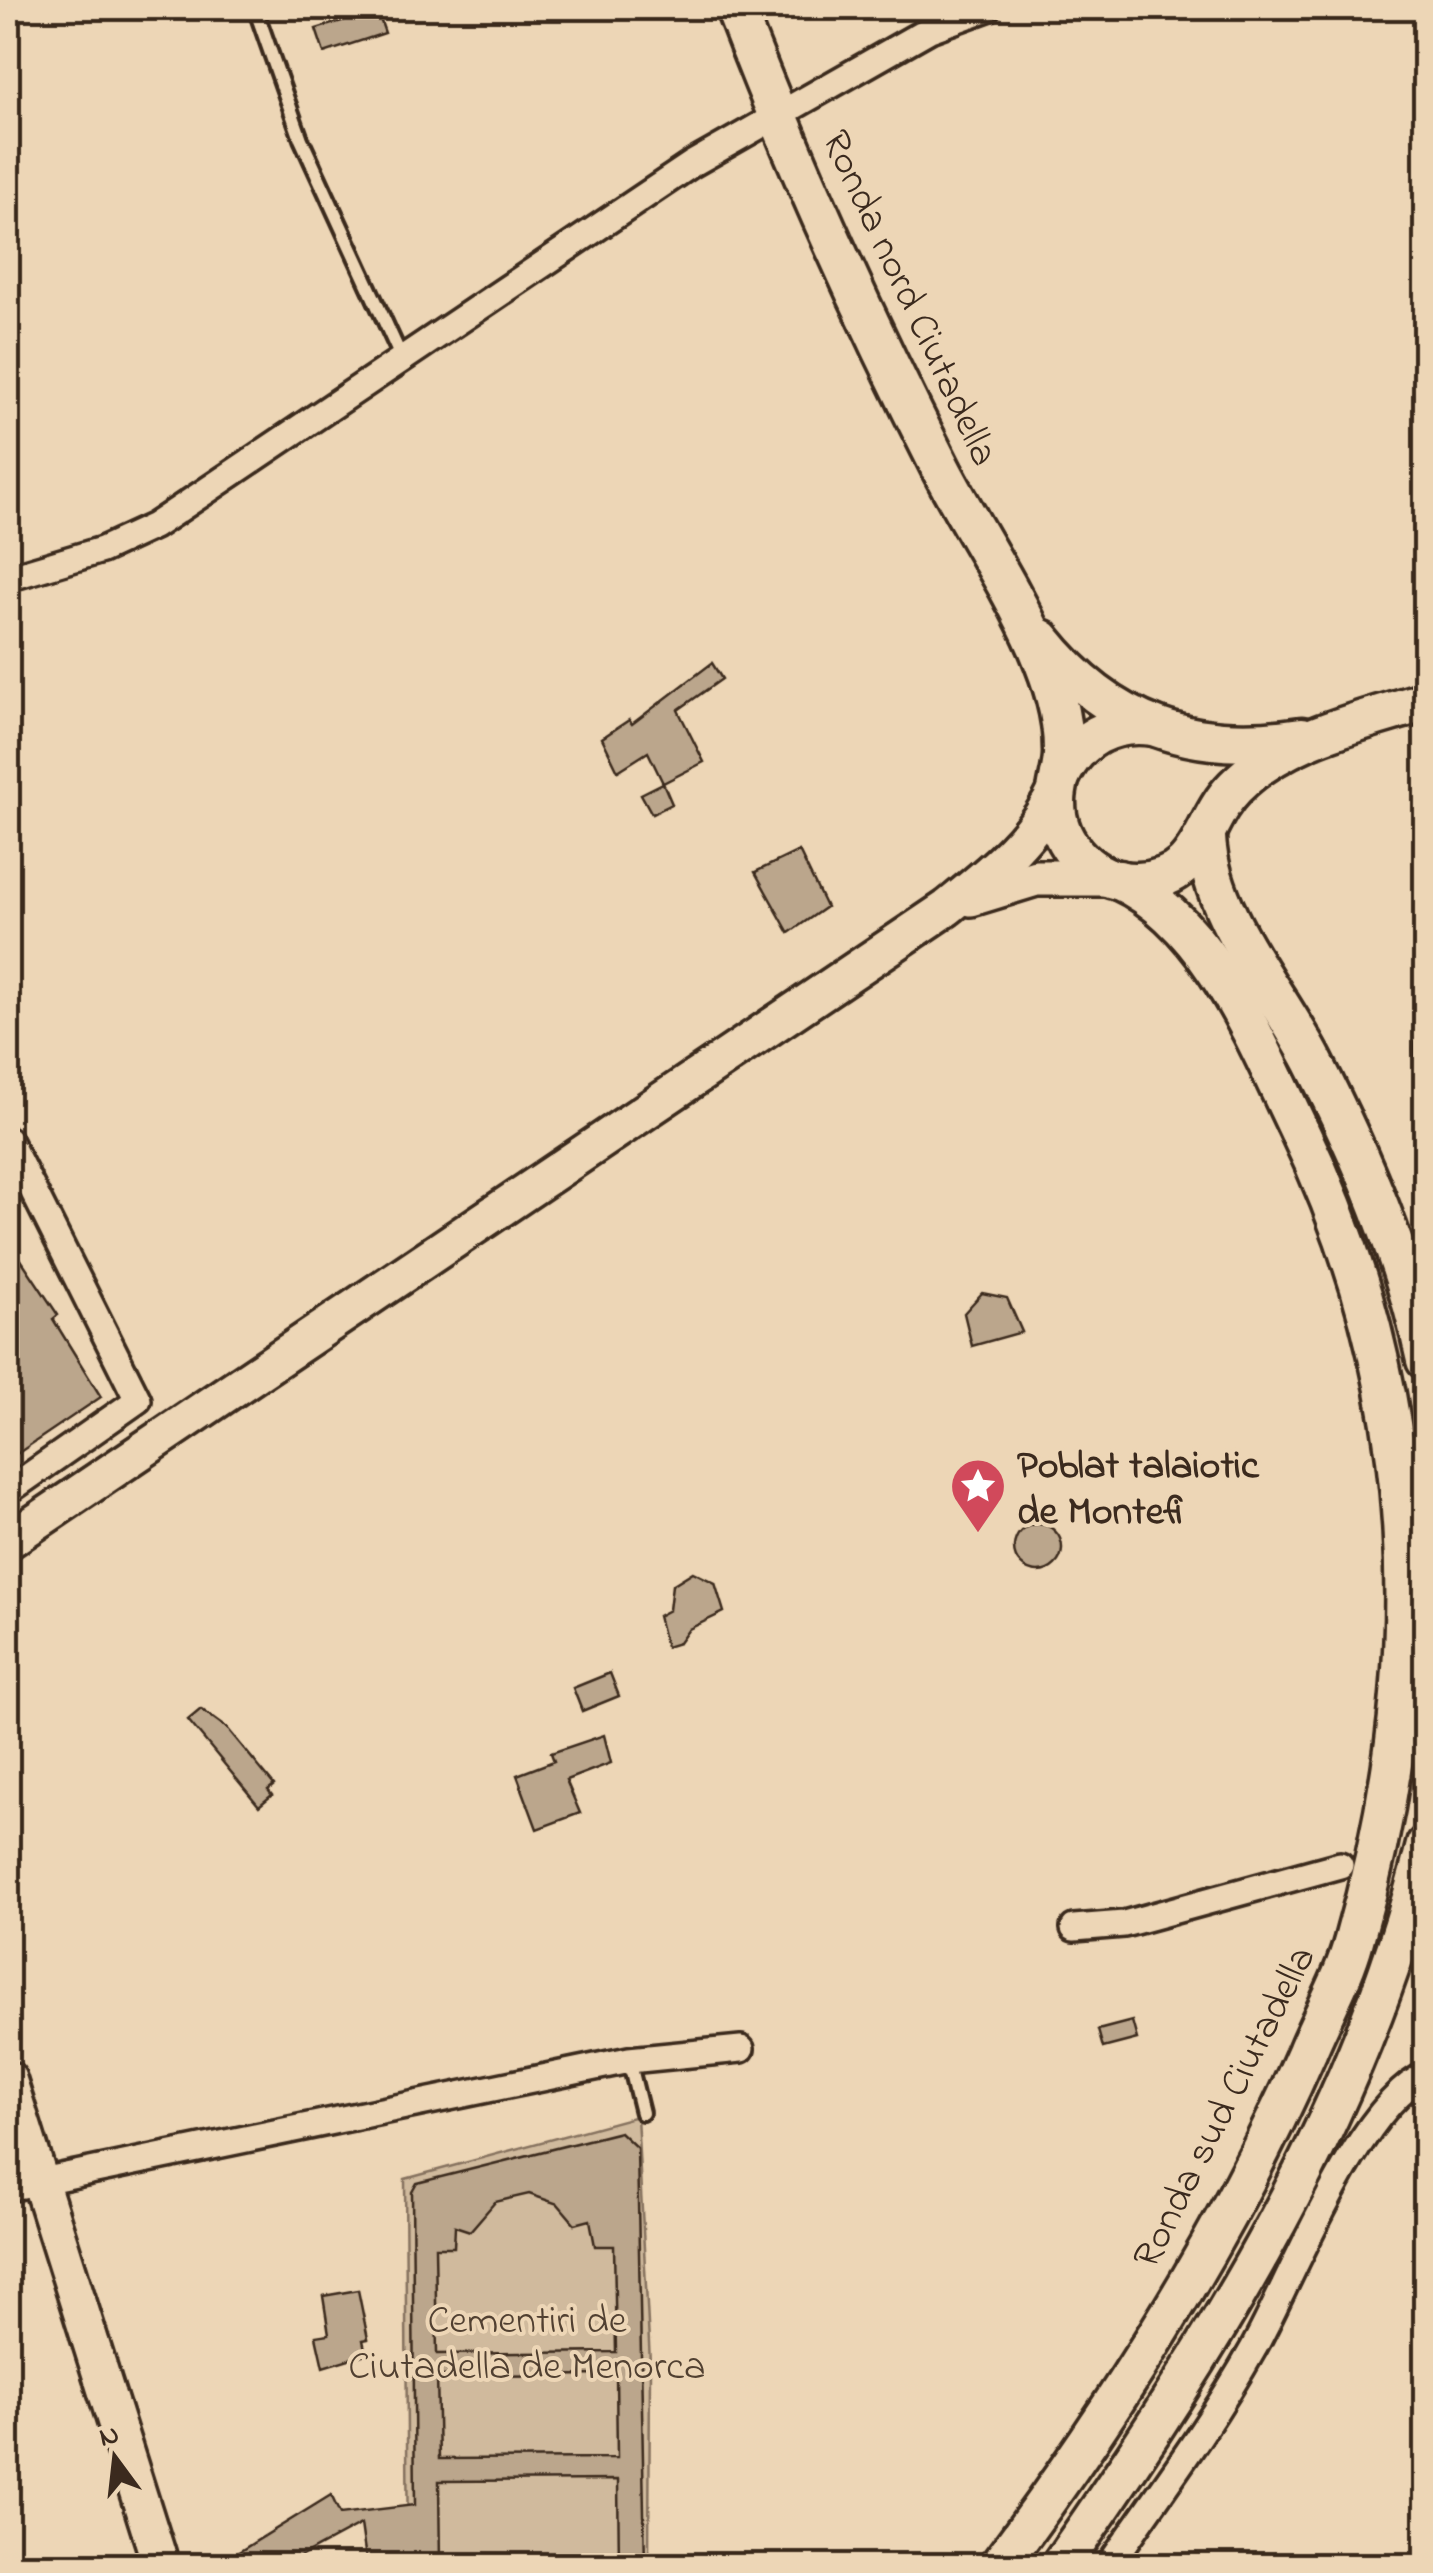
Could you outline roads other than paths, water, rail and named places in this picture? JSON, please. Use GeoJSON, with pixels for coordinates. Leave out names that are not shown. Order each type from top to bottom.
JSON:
{"type":"FeatureCollection","features":[{"type":"Feature","properties":{"kind":"main road","name":"Ronda nord Ciutadella"},"geometry":{"type":"LineString","coordinates":[[735,8],[776,114],[942,471],[1024,618]]}},
{"type":"Feature","properties":{"kind":"main road"},"geometry":{"type":"LineString","coordinates":[[1024,618],[1062,664],[1111,702],[1193,749],[1208,771],[1214,797],[1209,830],[1214,889],[1312,1060],[1372,1186],[1416,1314],[1426,1360]]}},
{"type":"Feature","properties":{"kind":"main road"},"geometry":{"type":"LineString","coordinates":[[1024,618],[1058,704],[1064,754],[1056,812],[1063,836],[1087,866],[1114,879]]}},
{"type":"Feature","properties":{"kind":"main road"},"geometry":{"type":"LineString","coordinates":[[946,908],[1036,878],[1139,882],[1177,870],[1209,830],[1234,788],[1252,772],[1322,734],[1426,701]]}},
{"type":"Feature","properties":{"kind":"main road"},"geometry":{"type":"LineString","coordinates":[[8,1541],[946,908],[1019,847],[1040,822],[1072,755],[1091,738],[1127,724],[1162,729],[1211,744],[1322,734]]}},
{"type":"Feature","properties":{"kind":"main road","name":"Ronda sud Ciutadella"},"geometry":{"type":"LineString","coordinates":[[999,2566],[1072,2467],[1220,2229],[1292,2084],[1354,1944],[1386,1801],[1407,1647],[1407,1592],[1388,1388],[1327,1189],[1259,1047],[1202,953],[1153,898],[1114,879]]}},
{"type":"Feature","properties":{"kind":"main road"},"geometry":{"type":"LineString","coordinates":[[1060,2566],[1194,2368],[1296,2187],[1344,2084],[1407,1924],[1426,1845]]}},
{"type":"Feature","properties":{"kind":"main road"},"geometry":{"type":"LineString","coordinates":[[8,2079],[24,2185],[161,2566]]}},
{"type":"Feature","properties":{"kind":"street"},"geometry":{"type":"LineString","coordinates":[[8,578],[102,550],[154,526],[692,164],[930,29],[988,8]]}},
{"type":"Feature","properties":{"kind":"street"},"geometry":{"type":"LineString","coordinates":[[8,1140],[138,1400],[8,1492]]}},
{"type":"Feature","properties":{"kind":"street"},"geometry":{"type":"LineString","coordinates":[[1074,1928],[1124,1924],[1340,1865]]}},
{"type":"Feature","properties":{"kind":"street"},"geometry":{"type":"LineString","coordinates":[[24,2185],[629,2060],[740,2048]]}},
{"type":"Feature","properties":{"kind":"street"},"geometry":{"type":"LineString","coordinates":[[1110,2566],[1252,2351],[1330,2197],[1376,2120],[1426,2075]]}},
{"type":"Feature","properties":{"kind":"lane"},"geometry":{"type":"LineString","coordinates":[[255,8],[301,139],[402,359]]}},
{"type":"Feature","properties":{"kind":"lane"},"geometry":{"type":"LineString","coordinates":[[1426,1035],[1422,1049],[1426,1067]]}},
{"type":"Feature","properties":{"kind":"lane"},"geometry":{"type":"LineString","coordinates":[[629,2060],[642,2113]]}},
{"type":"Feature","properties":{"kind":"place","name":"Poblat talaiotic de Montefi"},"geometry":{"type":"Point","coordinates":[978,1535]}},
{"type":"Feature","properties":{"kind":"park label","name":"Cementiri de Ciutadella de Menorca"},"geometry":{"type":"Point","coordinates":[527,2341]}}]}
